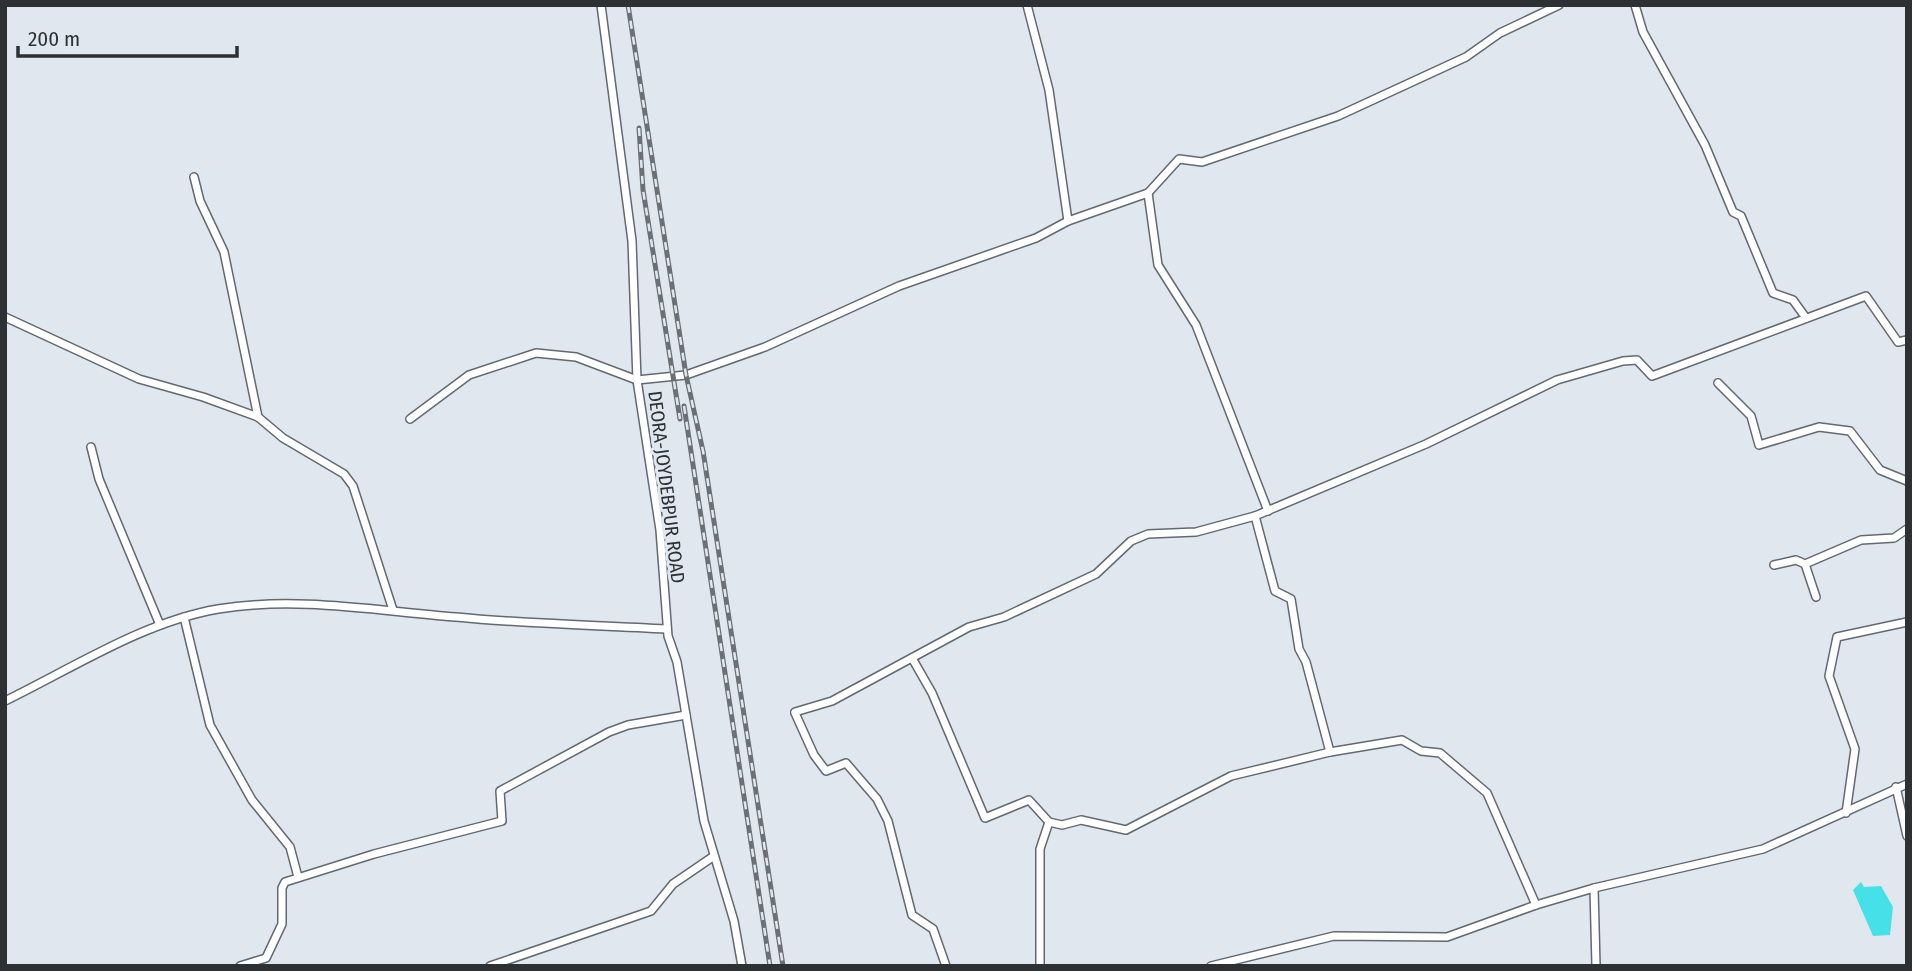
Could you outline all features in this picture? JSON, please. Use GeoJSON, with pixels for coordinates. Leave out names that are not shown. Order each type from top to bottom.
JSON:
{"type":"FeatureCollection","features":[{"type":"Feature","properties":{"kind":"street","name":"DEORA-JOYDEBPUR ROAD"},"geometry":{"type":"LineString","coordinates":[[601,5],[632,241],[637,380],[660,530],[667,629],[686,715],[704,821],[734,921],[742,966]]}},
{"type":"Feature","properties":{"kind":"street"},"geometry":{"type":"LineString","coordinates":[[1027,5],[1049,90],[1068,221]]}},
{"type":"Feature","properties":{"kind":"street"},"geometry":{"type":"LineString","coordinates":[[410,419],[469,376],[536,353],[576,357],[637,380],[686,375],[765,347],[900,286],[1036,238],[1068,221],[1149,193],[1180,159],[1202,162],[1338,116],[1466,57],[1500,33],[1559,5]]}},
{"type":"Feature","properties":{"kind":"street"},"geometry":{"type":"LineString","coordinates":[[1635,5],[1643,32],[1705,145],[1733,212],[1741,216],[1773,293],[1793,300],[1806,318]]}},
{"type":"Feature","properties":{"kind":"street"},"geometry":{"type":"LineString","coordinates":[[194,177],[200,201],[224,252],[258,418]]}},
{"type":"Feature","properties":{"kind":"street"},"geometry":{"type":"LineString","coordinates":[[1149,193],[1158,265],[1196,325],[1268,511]]}},
{"type":"Feature","properties":{"kind":"street"},"geometry":{"type":"LineString","coordinates":[[946,966],[933,929],[910,912],[888,821],[877,799],[846,763],[825,771],[814,755],[795,712],[832,701],[969,627],[1004,617],[1096,574],[1131,541],[1148,534],[1196,532],[1255,516],[1426,444],[1557,380],[1623,361],[1637,360],[1652,376],[1866,296],[1898,342],[1907,340]]}},
{"type":"Feature","properties":{"kind":"street"},"geometry":{"type":"LineString","coordinates":[[5,317],[139,379],[203,397],[258,418],[283,438],[333,466],[351,481],[393,610]]}},
{"type":"Feature","properties":{"kind":"street"},"geometry":{"type":"LineString","coordinates":[[1718,383],[1751,416],[1759,445],[1819,427],[1850,432],[1880,470],[1907,481]]}},
{"type":"Feature","properties":{"kind":"street"},"geometry":{"type":"LineString","coordinates":[[91,447],[99,479],[160,625]]}},
{"type":"Feature","properties":{"kind":"street"},"geometry":{"type":"LineString","coordinates":[[1255,516],[1275,591],[1291,598],[1299,649],[1306,662],[1330,752]]}},
{"type":"Feature","properties":{"kind":"street"},"geometry":{"type":"LineString","coordinates":[[1774,565],[1796,560],[1805,564],[1861,540],[1894,538],[1907,529]]}},
{"type":"Feature","properties":{"kind":"street"},"geometry":{"type":"LineString","coordinates":[[1805,564],[1816,597]]}},
{"type":"Feature","properties":{"kind":"street"},"geometry":{"type":"LineString","coordinates":[[5,701],[160,625],[184,617],[248,606],[393,610],[458,618],[667,629]]}},
{"type":"Feature","properties":{"kind":"street"},"geometry":{"type":"LineString","coordinates":[[184,617],[210,725],[252,800],[290,847],[298,877]]}},
{"type":"Feature","properties":{"kind":"street"},"geometry":{"type":"LineString","coordinates":[[1846,813],[1855,749],[1829,676],[1837,637],[1907,622]]}},
{"type":"Feature","properties":{"kind":"street"},"geometry":{"type":"LineString","coordinates":[[912,658],[932,694],[982,816],[988,818],[1029,800],[1049,822],[1062,825],[1082,820],[1126,830],[1231,776],[1330,752],[1402,740],[1422,751],[1440,753],[1488,794],[1536,905]]}},
{"type":"Feature","properties":{"kind":"street"},"geometry":{"type":"LineString","coordinates":[[240,966],[267,958],[282,924],[283,885],[298,877],[502,821],[500,791],[609,732],[628,725],[686,715]]}},
{"type":"Feature","properties":{"kind":"street"},"geometry":{"type":"LineString","coordinates":[[1211,966],[1334,936],[1447,937],[1536,905],[1594,888],[1763,849],[1907,784]]}},
{"type":"Feature","properties":{"kind":"street"},"geometry":{"type":"LineString","coordinates":[[1896,787],[1907,836]]}},
{"type":"Feature","properties":{"kind":"street"},"geometry":{"type":"LineString","coordinates":[[1040,966],[1040,849],[1049,822]]}},
{"type":"Feature","properties":{"kind":"street"},"geometry":{"type":"LineString","coordinates":[[490,966],[651,911],[673,884],[714,856]]}},
{"type":"Feature","properties":{"kind":"street"},"geometry":{"type":"LineString","coordinates":[[1594,888],[1596,966]]}},
{"type":"Feature","properties":{"kind":"water"},"geometry":{"type":"Polygon","coordinates":[[[1861,882],[1864,887],[1881,886],[1893,907],[1890,935],[1873,936],[1853,890],[1861,882]]]}},
{"type":"Feature","properties":{"kind":"railway"},"geometry":{"type":"LineString","coordinates":[[628,5],[686,375],[703,451],[783,966]]}},
{"type":"Feature","properties":{"kind":"railway"},"geometry":{"type":"LineString","coordinates":[[639,128],[643,190],[680,419]]}},
{"type":"Feature","properties":{"kind":"railway"},"geometry":{"type":"LineString","coordinates":[[684,406],[770,966]]}}]}
